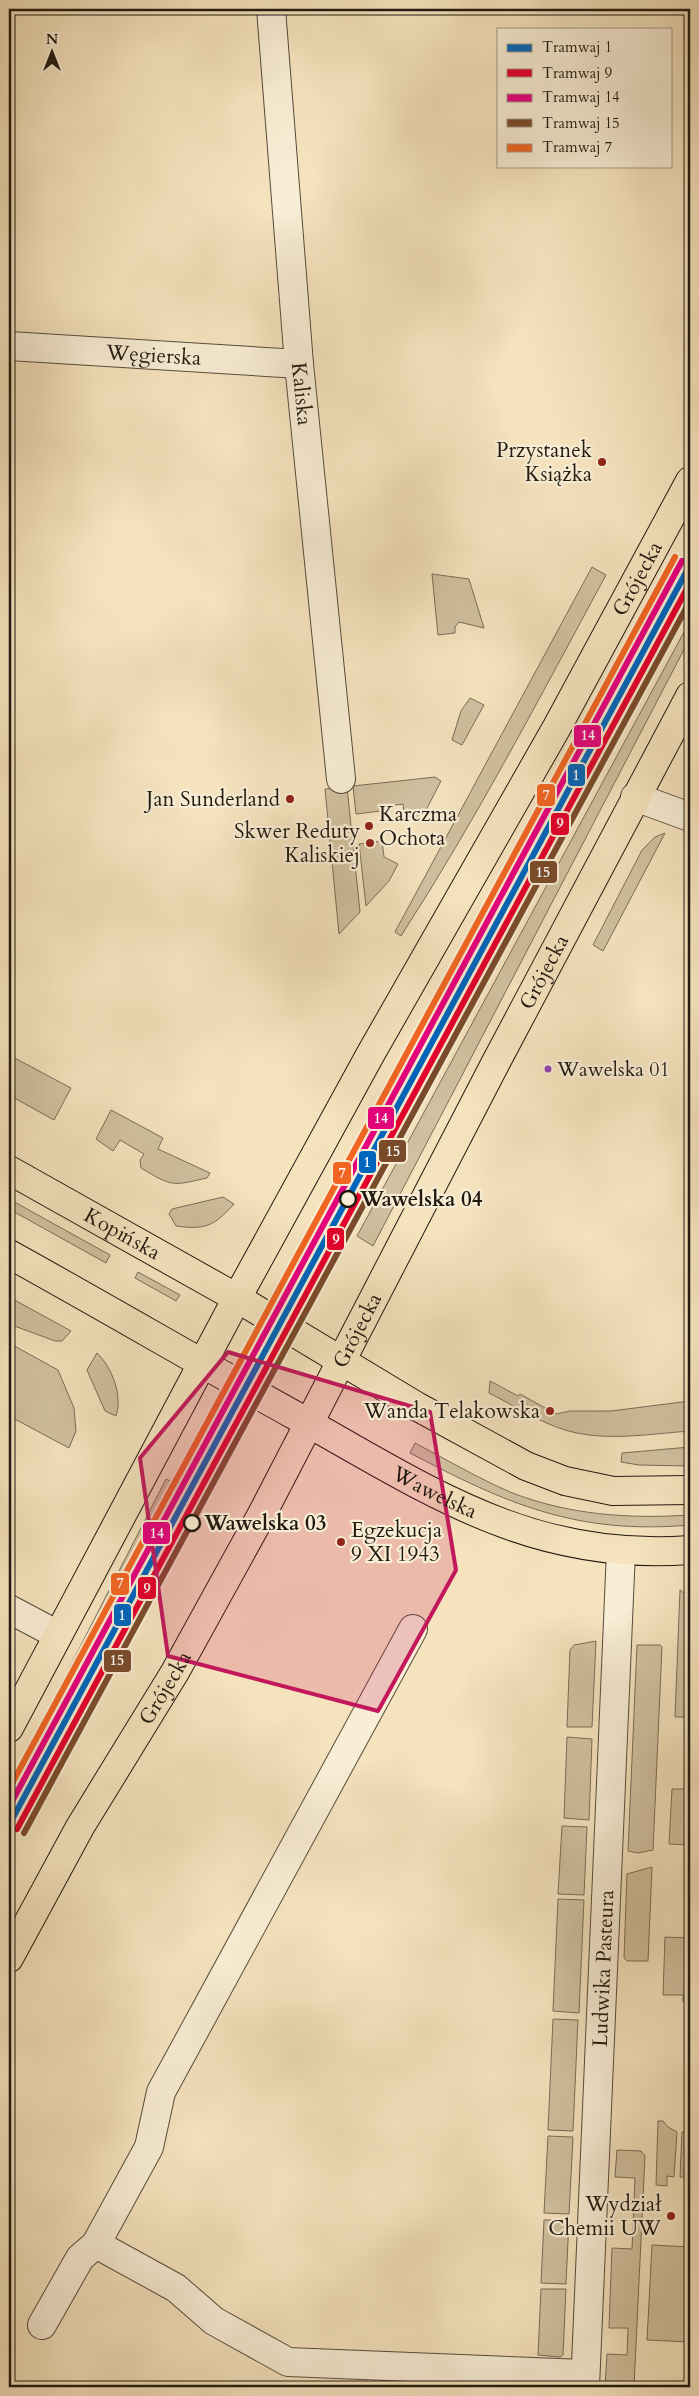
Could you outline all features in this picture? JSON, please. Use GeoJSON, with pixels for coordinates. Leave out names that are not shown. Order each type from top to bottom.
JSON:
{"type":"FeatureCollection","features":[{"type":"Feature","properties":{"kind":"main road","name":"Grójecka"},"geometry":{"type":"LineString","coordinates":[[9,1728],[236,1298],[370,1055],[557,727],[690,481]]}},
{"type":"Feature","properties":{"kind":"main road","name":"Grójecka"},"geometry":{"type":"LineString","coordinates":[[9,1958],[80,1828],[175,1672],[262,1514],[635,797],[690,696]]}},
{"type":"Feature","properties":{"kind":"main road","name":"Kopińska"},"geometry":{"type":"LineString","coordinates":[[9,1170],[236,1298]]}},
{"type":"Feature","properties":{"kind":"main road"},"geometry":{"type":"LineString","coordinates":[[9,1254],[202,1363]]}},
{"type":"Feature","properties":{"kind":"main road"},"geometry":{"type":"LineString","coordinates":[[236,1298],[418,1407],[526,1466],[565,1481],[614,1490],[690,1490]]}},
{"type":"Feature","properties":{"kind":"main road","name":"Wawelska"},"geometry":{"type":"LineString","coordinates":[[202,1363],[423,1488],[498,1523],[556,1541],[588,1547],[621,1551],[690,1550]]}},
{"type":"Feature","properties":{"kind":"street","name":"Kaliska"},"geometry":{"type":"LineString","coordinates":[[271,9],[299,364],[340,779]]}},
{"type":"Feature","properties":{"kind":"street","name":"Węgierska"},"geometry":{"type":"LineString","coordinates":[[9,346],[299,364]]}},
{"type":"Feature","properties":{"kind":"street"},"geometry":{"type":"LineString","coordinates":[[635,797],[690,817]]}},
{"type":"Feature","properties":{"kind":"street","name":"Ludwika Pasteura"},"geometry":{"type":"LineString","coordinates":[[585,2380],[621,1551]]}},
{"type":"Feature","properties":{"kind":"street"},"geometry":{"type":"LineString","coordinates":[[9,1609],[58,1634]]}},
{"type":"Feature","properties":{"kind":"street"},"geometry":{"type":"LineString","coordinates":[[42,2325],[80,2258],[96,2244],[149,2147],[161,2092],[413,1629]]}},
{"type":"Feature","properties":{"kind":"street"},"geometry":{"type":"LineString","coordinates":[[96,2244],[176,2288],[214,2321],[288,2362],[585,2380]]}},
{"type":"Feature","properties":{"kind":"highlighted area"},"geometry":{"type":"Polygon","coordinates":[[[228,1352],[430,1412],[456,1570],[378,1711],[168,1656],[140,1458],[228,1352]]]}},
{"type":"Feature","properties":{"kind":"shaded area"},"geometry":{"type":"Polygon","coordinates":[[[592,567],[606,575],[481,803],[401,936],[395,932],[592,567]]]}},
{"type":"Feature","properties":{"kind":"shaded area"},"geometry":{"type":"Polygon","coordinates":[[[432,574],[469,579],[484,628],[459,622],[455,627],[455,633],[438,635],[432,574]]]}},
{"type":"Feature","properties":{"kind":"shaded area"},"geometry":{"type":"Polygon","coordinates":[[[690,621],[690,638],[373,1246],[357,1236],[690,621]]]}},
{"type":"Feature","properties":{"kind":"shaded area"},"geometry":{"type":"Polygon","coordinates":[[[625,656],[630,659],[506,891],[496,885],[625,656]]]}},
{"type":"Feature","properties":{"kind":"shaded area"},"geometry":{"type":"Polygon","coordinates":[[[470,698],[484,705],[462,745],[452,740],[461,711],[470,698]]]}},
{"type":"Feature","properties":{"kind":"shaded area"},"geometry":{"type":"Polygon","coordinates":[[[435,777],[441,781],[420,822],[404,813],[403,804],[389,806],[389,810],[356,814],[353,786],[435,777]]]}},
{"type":"Feature","properties":{"kind":"shaded area"},"geometry":{"type":"Polygon","coordinates":[[[347,787],[360,912],[339,934],[325,789],[347,787]]]}},
{"type":"Feature","properties":{"kind":"shaded area"},"geometry":{"type":"Polygon","coordinates":[[[665,833],[603,951],[593,945],[642,850],[655,837],[665,833]]]}},
{"type":"Feature","properties":{"kind":"shaded area"},"geometry":{"type":"Polygon","coordinates":[[[382,841],[384,857],[398,864],[389,881],[366,906],[359,844],[382,841]]]}},
{"type":"Feature","properties":{"kind":"shaded area"},"geometry":{"type":"Polygon","coordinates":[[[9,1055],[71,1088],[54,1120],[9,1095],[9,1055]]]}},
{"type":"Feature","properties":{"kind":"shaded area"},"geometry":{"type":"Polygon","coordinates":[[[111,1110],[163,1138],[158,1149],[210,1173],[207,1178],[179,1183],[166,1182],[141,1168],[140,1160],[144,1154],[120,1140],[113,1151],[96,1139],[111,1110]]]}},
{"type":"Feature","properties":{"kind":"shaded area"},"geometry":{"type":"Polygon","coordinates":[[[223,1197],[234,1204],[221,1217],[209,1225],[202,1227],[176,1226],[169,1214],[172,1209],[223,1197]]]}},
{"type":"Feature","properties":{"kind":"shaded area"},"geometry":{"type":"Polygon","coordinates":[[[9,1199],[110,1255],[106,1263],[9,1209],[9,1199]]]}},
{"type":"Feature","properties":{"kind":"shaded area"},"geometry":{"type":"Polygon","coordinates":[[[138,1272],[180,1295],[176,1301],[135,1278],[138,1272]]]}},
{"type":"Feature","properties":{"kind":"shaded area"},"geometry":{"type":"Polygon","coordinates":[[[9,1297],[71,1331],[62,1341],[55,1341],[9,1324],[9,1297]]]}},
{"type":"Feature","properties":{"kind":"shaded area"},"geometry":{"type":"Polygon","coordinates":[[[9,1343],[58,1370],[74,1408],[76,1431],[69,1448],[9,1416],[9,1343]]]}},
{"type":"Feature","properties":{"kind":"shaded area"},"geometry":{"type":"Polygon","coordinates":[[[97,1353],[107,1366],[115,1382],[118,1400],[116,1416],[105,1411],[87,1370],[97,1353]]]}},
{"type":"Feature","properties":{"kind":"shaded area"},"geometry":{"type":"Polygon","coordinates":[[[490,1381],[518,1396],[520,1394],[556,1414],[570,1411],[611,1411],[690,1401],[690,1431],[611,1436],[580,1434],[555,1427],[489,1393],[490,1381]]]}},
{"type":"Feature","properties":{"kind":"shaded area"},"geometry":{"type":"Polygon","coordinates":[[[415,1443],[486,1481],[532,1500],[599,1514],[622,1516],[690,1515],[690,1525],[650,1527],[612,1525],[577,1520],[544,1512],[511,1501],[479,1487],[410,1453],[415,1443]]]}},
{"type":"Feature","properties":{"kind":"shaded area"},"geometry":{"type":"Polygon","coordinates":[[[690,1447],[690,1466],[639,1465],[621,1462],[622,1453],[690,1447]]]}},
{"type":"Feature","properties":{"kind":"shaded area"},"geometry":{"type":"Polygon","coordinates":[[[166,1479],[182,1487],[9,1807],[9,1786],[166,1479]]]}},
{"type":"Feature","properties":{"kind":"shaded area"},"geometry":{"type":"Polygon","coordinates":[[[680,1590],[690,1598],[690,1717],[675,1717],[680,1590]]]}},
{"type":"Feature","properties":{"kind":"shaded area"},"geometry":{"type":"Polygon","coordinates":[[[596,1641],[592,1727],[567,1727],[570,1650],[574,1645],[596,1641]]]}},
{"type":"Feature","properties":{"kind":"shaded area"},"geometry":{"type":"Polygon","coordinates":[[[637,1645],[660,1645],[662,1647],[653,1850],[638,1853],[628,1851],[637,1645]]]}},
{"type":"Feature","properties":{"kind":"shaded area"},"geometry":{"type":"Polygon","coordinates":[[[567,1737],[592,1739],[589,1820],[564,1818],[567,1737]]]}},
{"type":"Feature","properties":{"kind":"shaded area"},"geometry":{"type":"Polygon","coordinates":[[[672,1789],[690,1789],[690,1845],[669,1844],[672,1789]]]}},
{"type":"Feature","properties":{"kind":"shaded area"},"geometry":{"type":"Polygon","coordinates":[[[562,1826],[587,1827],[584,1895],[558,1894],[562,1826]]]}},
{"type":"Feature","properties":{"kind":"shaded area"},"geometry":{"type":"Polygon","coordinates":[[[652,1867],[648,1961],[627,1961],[624,1958],[627,1874],[652,1867]]]}},
{"type":"Feature","properties":{"kind":"shaded area"},"geometry":{"type":"Polygon","coordinates":[[[558,1899],[584,1900],[579,2013],[553,2011],[558,1899]]]}},
{"type":"Feature","properties":{"kind":"shaded area"},"geometry":{"type":"Polygon","coordinates":[[[665,1937],[690,1938],[690,2002],[683,2002],[683,1995],[663,1995],[665,1937]]]}},
{"type":"Feature","properties":{"kind":"shaded area"},"geometry":{"type":"Polygon","coordinates":[[[553,2019],[578,2020],[573,2131],[548,2130],[553,2019]]]}},
{"type":"Feature","properties":{"kind":"shaded area"},"geometry":{"type":"Polygon","coordinates":[[[658,2121],[663,2121],[668,2127],[677,2132],[674,2177],[667,2176],[667,2186],[656,2185],[658,2121]]]}},
{"type":"Feature","properties":{"kind":"shaded area"},"geometry":{"type":"Polygon","coordinates":[[[690,2130],[690,2177],[680,2177],[682,2132],[690,2130]]]}},
{"type":"Feature","properties":{"kind":"shaded area"},"geometry":{"type":"Polygon","coordinates":[[[548,2136],[573,2137],[569,2214],[544,2213],[548,2136]]]}},
{"type":"Feature","properties":{"kind":"shaded area"},"geometry":{"type":"Polygon","coordinates":[[[617,2150],[641,2151],[645,2156],[634,2387],[605,2387],[607,2354],[627,2355],[628,2328],[609,2328],[612,2248],[632,2249],[635,2178],[615,2177],[617,2150]]]}},
{"type":"Feature","properties":{"kind":"shaded area"},"geometry":{"type":"Polygon","coordinates":[[[544,2220],[569,2220],[566,2284],[541,2283],[544,2220]]]}},
{"type":"Feature","properties":{"kind":"shaded area"},"geometry":{"type":"Polygon","coordinates":[[[652,2245],[690,2247],[690,2342],[647,2340],[652,2245]]]}},
{"type":"Feature","properties":{"kind":"shaded area"},"geometry":{"type":"Polygon","coordinates":[[[541,2289],[566,2289],[563,2355],[560,2357],[538,2355],[541,2289]]]}},
{"type":"Feature","properties":{"kind":"tram line","name":"7"},"geometry":{"type":"LineString","coordinates":[[9,1789],[675,557]]}},
{"type":"Feature","properties":{"kind":"tram line","name":"14"},"geometry":{"type":"LineString","coordinates":[[9,1807],[682,561]]}},
{"type":"Feature","properties":{"kind":"tram line","name":"1"},"geometry":{"type":"LineString","coordinates":[[9,1825],[690,565]]}},
{"type":"Feature","properties":{"kind":"tram line","name":"9"},"geometry":{"type":"LineString","coordinates":[[17,1829],[690,583]]}},
{"type":"Feature","properties":{"kind":"tram line","name":"15"},"geometry":{"type":"LineString","coordinates":[[24,1833],[690,601]]}},
{"type":"Feature","properties":{"kind":"place","name":"Przystanek Książka"},"geometry":{"type":"Point","coordinates":[602,462]}},
{"type":"Feature","properties":{"kind":"place","name":"Jan Sunderland"},"geometry":{"type":"Point","coordinates":[290,799]}},
{"type":"Feature","properties":{"kind":"place","name":"Karczma Ochota"},"geometry":{"type":"Point","coordinates":[369,826]}},
{"type":"Feature","properties":{"kind":"place","name":"Skwer Reduty Kaliskiej"},"geometry":{"type":"Point","coordinates":[370,843]}},
{"type":"Feature","properties":{"kind":"place","name":"Wawelska 01"},"geometry":{"type":"Point","coordinates":[548,1069]}},
{"type":"Feature","properties":{"kind":"place","name":"Wawelska 04"},"geometry":{"type":"Point","coordinates":[348,1199]}},
{"type":"Feature","properties":{"kind":"place","name":"Wanda Telakowska"},"geometry":{"type":"Point","coordinates":[550,1411]}},
{"type":"Feature","properties":{"kind":"place","name":"Wawelska 03"},"geometry":{"type":"Point","coordinates":[192,1523]}},
{"type":"Feature","properties":{"kind":"place","name":"Egzekucja 9 XI 1943"},"geometry":{"type":"Point","coordinates":[341,1542]}},
{"type":"Feature","properties":{"kind":"place","name":"Wydział Chemii UW"},"geometry":{"type":"Point","coordinates":[671,2216]}}]}
